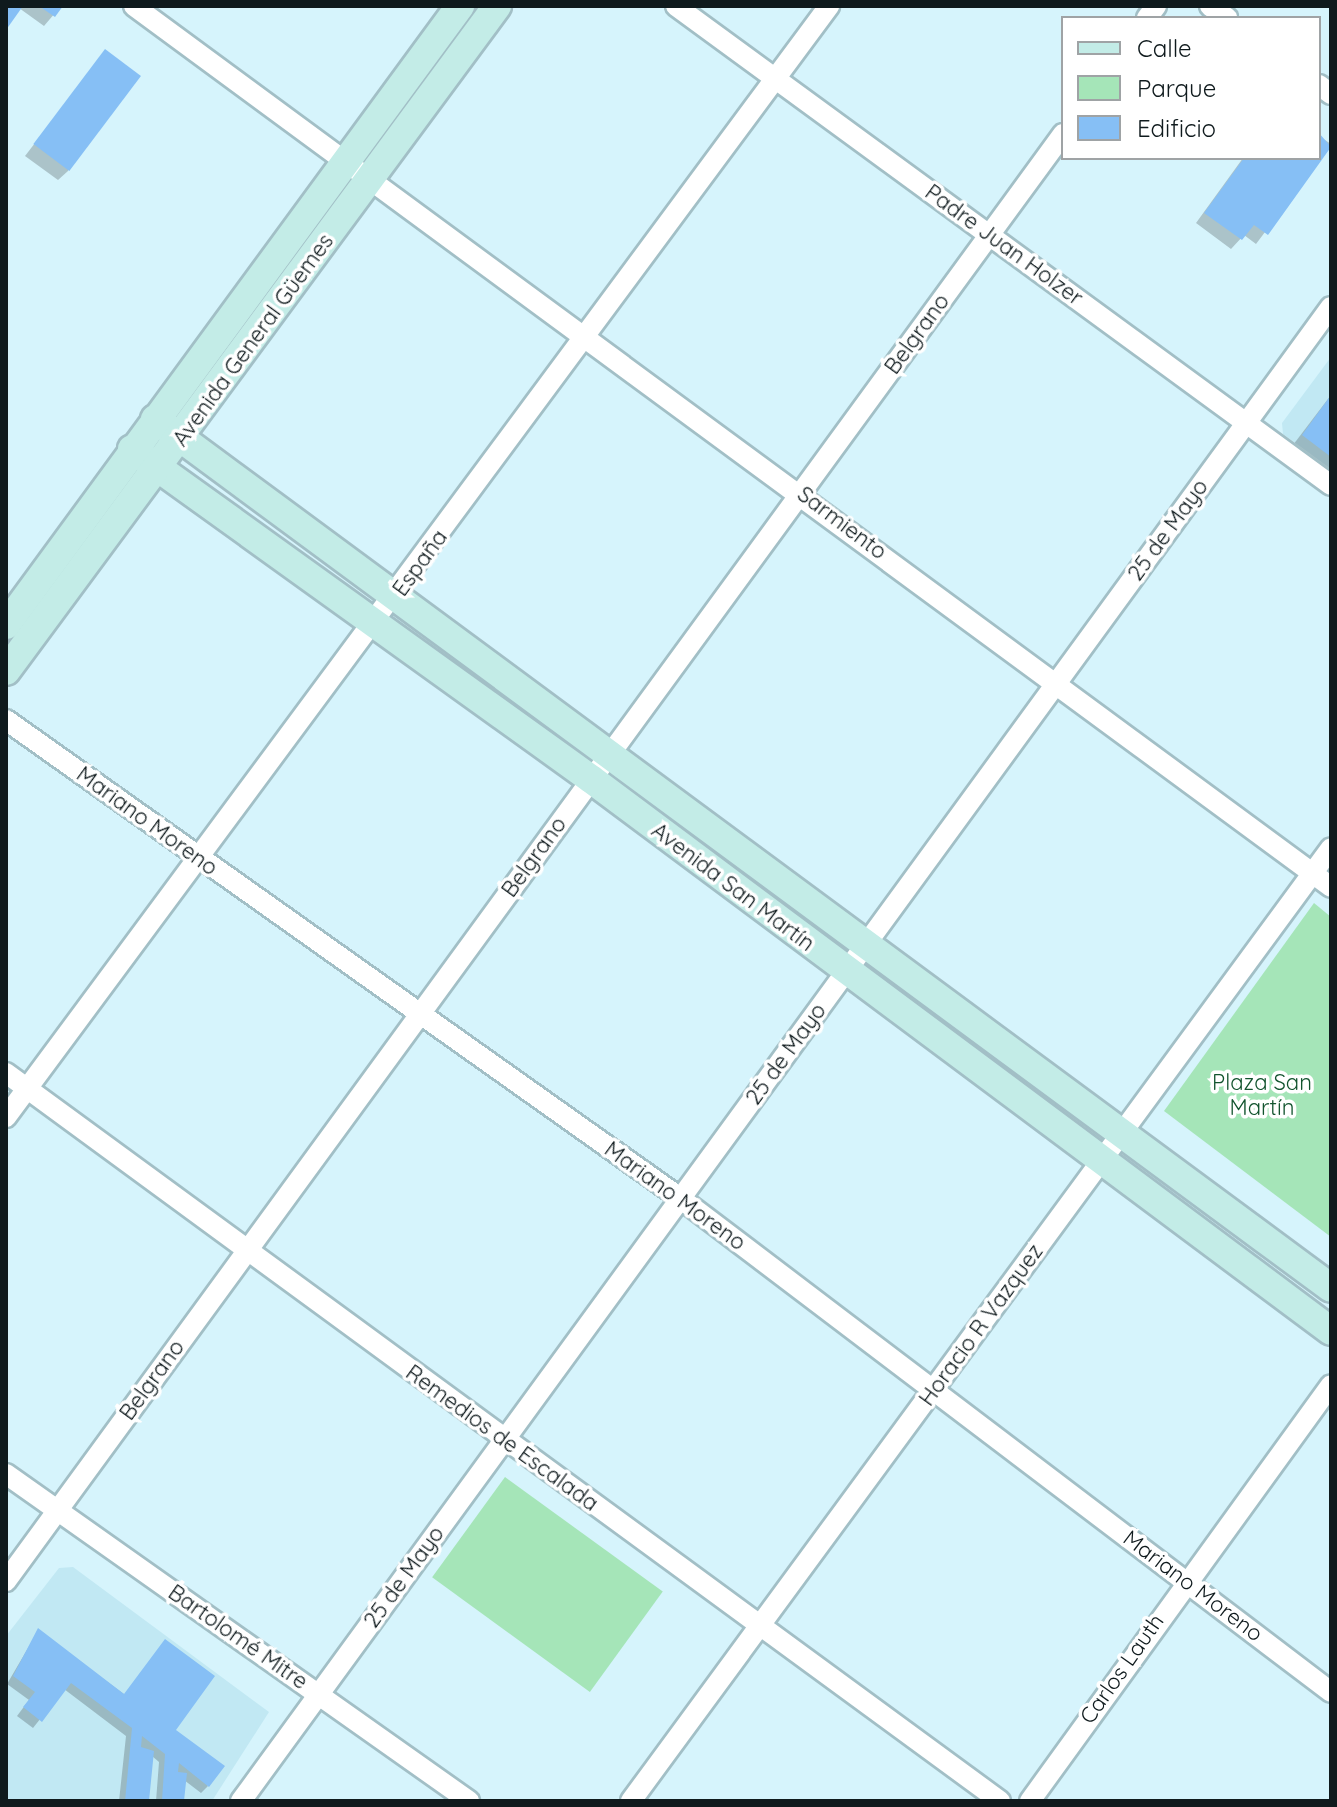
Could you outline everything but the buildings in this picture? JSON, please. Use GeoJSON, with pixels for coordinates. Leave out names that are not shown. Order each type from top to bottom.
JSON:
{"type":"FeatureCollection","features":[{"type":"Feature","properties":{"kind":"main road","name":"Avenida General Güemes"},"geometry":{"type":"LineString","coordinates":[[6,671],[181,437],[359,172],[460,6]]}},
{"type":"Feature","properties":{"kind":"main road","name":"Avenida General Güemes"},"geometry":{"type":"LineString","coordinates":[[6,625],[155,419],[497,6]]}},
{"type":"Feature","properties":{"kind":"main road","name":"Avenida San Martín"},"geometry":{"type":"LineString","coordinates":[[155,419],[612,751],[864,947],[1123,1132],[1331,1288]]}},
{"type":"Feature","properties":{"kind":"main road","name":"Avenida San Martín"},"geometry":{"type":"LineString","coordinates":[[132,449],[591,779],[845,972],[1331,1331]]}},
{"type":"Feature","properties":{"kind":"street","name":"Sarmiento"},"geometry":{"type":"LineString","coordinates":[[134,6],[801,492],[1331,887]]}},
{"type":"Feature","properties":{"kind":"street","name":"Padre Juan Holzer"},"geometry":{"type":"LineString","coordinates":[[676,6],[1331,485]]}},
{"type":"Feature","properties":{"kind":"street","name":"España"},"geometry":{"type":"LineString","coordinates":[[6,1117],[397,595],[829,6]]}},
{"type":"Feature","properties":{"kind":"street","name":"Belgrano"},"geometry":{"type":"LineString","coordinates":[[6,1581],[1061,137]]}},
{"type":"Feature","properties":{"kind":"street","name":"25 de Mayo"},"geometry":{"type":"LineString","coordinates":[[241,1801],[1331,307]]}},
{"type":"Feature","properties":{"kind":"street","name":"Mariano Moreno"},"geometry":{"type":"LineString","coordinates":[[6,720],[680,1198],[1331,1692]]}},
{"type":"Feature","properties":{"kind":"street","name":"Horacio R Vazquez"},"geometry":{"type":"LineString","coordinates":[[631,1801],[1331,848]]}},
{"type":"Feature","properties":{"kind":"street","name":"Remedios de Escalada"},"geometry":{"type":"LineString","coordinates":[[6,1073],[246,1253],[1000,1801]]}},
{"type":"Feature","properties":{"kind":"street","name":"Carlos Lauth"},"geometry":{"type":"LineString","coordinates":[[1030,1801],[1184,1579],[1331,1385]]}},
{"type":"Feature","properties":{"kind":"street","name":"Bartolomé Mitre"},"geometry":{"type":"LineString","coordinates":[[6,1474],[469,1801]]}},
{"type":"Feature","properties":{"kind":"shaded area"},"geometry":{"type":"Polygon","coordinates":[[[1331,357],[1331,469],[1283,434],[1282,423],[1331,357]]]}},
{"type":"Feature","properties":{"kind":"shaded area"},"geometry":{"type":"Polygon","coordinates":[[[73,1567],[269,1712],[212,1801],[6,1801],[6,1636],[59,1568],[73,1567]]]}},
{"type":"Feature","properties":{"kind":"green space"},"geometry":{"type":"Polygon","coordinates":[[[193,463],[367,590],[199,472],[193,463]]]}},
{"type":"Feature","properties":{"kind":"green space","name":"Plaza San Martín"},"geometry":{"type":"Polygon","coordinates":[[[1314,903],[1331,917],[1331,1237],[1164,1111],[1314,903]]]}},
{"type":"Feature","properties":{"kind":"green space"},"geometry":{"type":"Polygon","coordinates":[[[505,1477],[663,1592],[590,1692],[432,1577],[505,1477]]]}}]}
